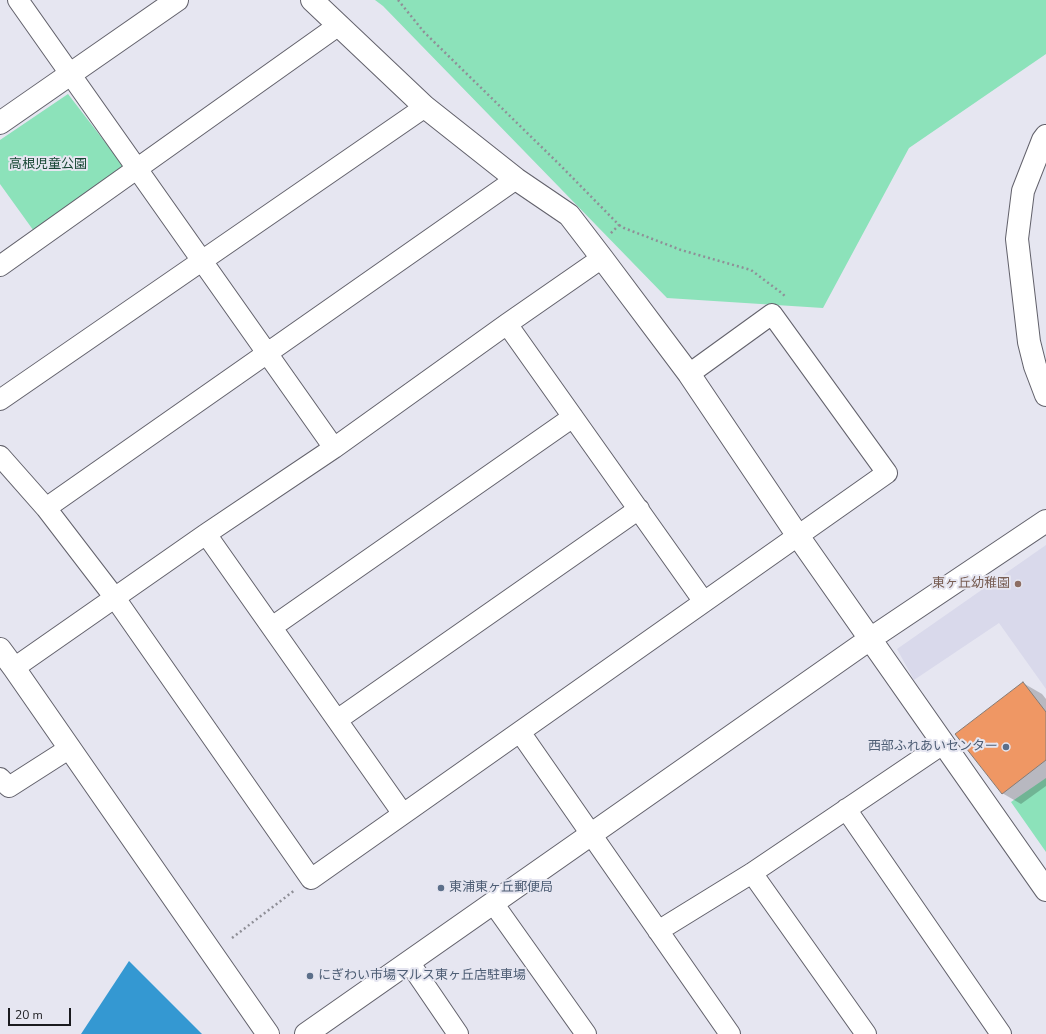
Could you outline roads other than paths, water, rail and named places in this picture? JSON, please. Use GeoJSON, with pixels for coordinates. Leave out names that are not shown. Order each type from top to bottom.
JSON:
{"type":"FeatureCollection","features":[{"type":"Feature","properties":{"kind":"street"},"geometry":{"type":"LineString","coordinates":[[18,0],[334,448]]}},
{"type":"Feature","properties":{"kind":"street"},"geometry":{"type":"LineString","coordinates":[[0,123],[177,0]]}},
{"type":"Feature","properties":{"kind":"street"},"geometry":{"type":"LineString","coordinates":[[312,0],[424,107],[516,179],[569,215],[689,374],[798,536],[1046,890]]}},
{"type":"Feature","properties":{"kind":"street"},"geometry":{"type":"LineString","coordinates":[[0,266],[339,25]]}},
{"type":"Feature","properties":{"kind":"street"},"geometry":{"type":"LineString","coordinates":[[0,400],[424,107]]}},
{"type":"Feature","properties":{"kind":"street"},"geometry":{"type":"LineString","coordinates":[[1046,136],[1043,140],[1023,192],[1017,239],[1030,342],[1046,395]]}},
{"type":"Feature","properties":{"kind":"street"},"geometry":{"type":"LineString","coordinates":[[46,508],[516,179]]}},
{"type":"Feature","properties":{"kind":"street"},"geometry":{"type":"LineString","coordinates":[[14,668],[206,534],[334,448],[507,324],[599,253]]}},
{"type":"Feature","properties":{"kind":"street"},"geometry":{"type":"LineString","coordinates":[[0,456],[46,508],[115,598],[311,879],[887,474],[772,314],[689,374]]}},
{"type":"Feature","properties":{"kind":"street"},"geometry":{"type":"LineString","coordinates":[[507,324],[704,602]]}},
{"type":"Feature","properties":{"kind":"street"},"geometry":{"type":"LineString","coordinates":[[272,627],[573,417]]}},
{"type":"Feature","properties":{"kind":"street"},"geometry":{"type":"LineString","coordinates":[[337,720],[639,509]]}},
{"type":"Feature","properties":{"kind":"street"},"geometry":{"type":"LineString","coordinates":[[306,1034],[870,639],[1046,521]]}},
{"type":"Feature","properties":{"kind":"street"},"geometry":{"type":"LineString","coordinates":[[206,534],[403,814]]}},
{"type":"Feature","properties":{"kind":"street"},"geometry":{"type":"LineString","coordinates":[[0,649],[268,1034]]}},
{"type":"Feature","properties":{"kind":"street"},"geometry":{"type":"LineString","coordinates":[[520,732],[730,1034]]}},
{"type":"Feature","properties":{"kind":"street"},"geometry":{"type":"LineString","coordinates":[[658,931],[752,873],[944,744]]}},
{"type":"Feature","properties":{"kind":"street"},"geometry":{"type":"LineString","coordinates":[[0,778],[9,787],[70,748]]}},
{"type":"Feature","properties":{"kind":"street"},"geometry":{"type":"LineString","coordinates":[[846,809],[1001,1034]]}},
{"type":"Feature","properties":{"kind":"street"},"geometry":{"type":"LineString","coordinates":[[752,873],[866,1034]]}},
{"type":"Feature","properties":{"kind":"street"},"geometry":{"type":"LineString","coordinates":[[493,903],[586,1034]]}},
{"type":"Feature","properties":{"kind":"street"},"geometry":{"type":"LineString","coordinates":[[409,962],[458,1034]]}},
{"type":"Feature","properties":{"kind":"water"},"geometry":{"type":"Polygon","coordinates":[[[129,961],[202,1034],[81,1034],[129,961]]]}},
{"type":"Feature","properties":{"kind":"place","name":"東ヶ丘幼稚園"},"geometry":{"type":"Point","coordinates":[1018,584]}},
{"type":"Feature","properties":{"kind":"place","name":"西部ふれあいセンター"},"geometry":{"type":"Point","coordinates":[1006,747]}},
{"type":"Feature","properties":{"kind":"place","name":"東浦東ヶ丘郵便局"},"geometry":{"type":"Point","coordinates":[441,888]}},
{"type":"Feature","properties":{"kind":"place","name":"にぎわい市場マルス東ヶ丘店駐車場"},"geometry":{"type":"Point","coordinates":[310,976]}},
{"type":"Feature","properties":{"kind":"park label","name":"高根児童公園"},"geometry":{"type":"Point","coordinates":[48,165]}}]}
